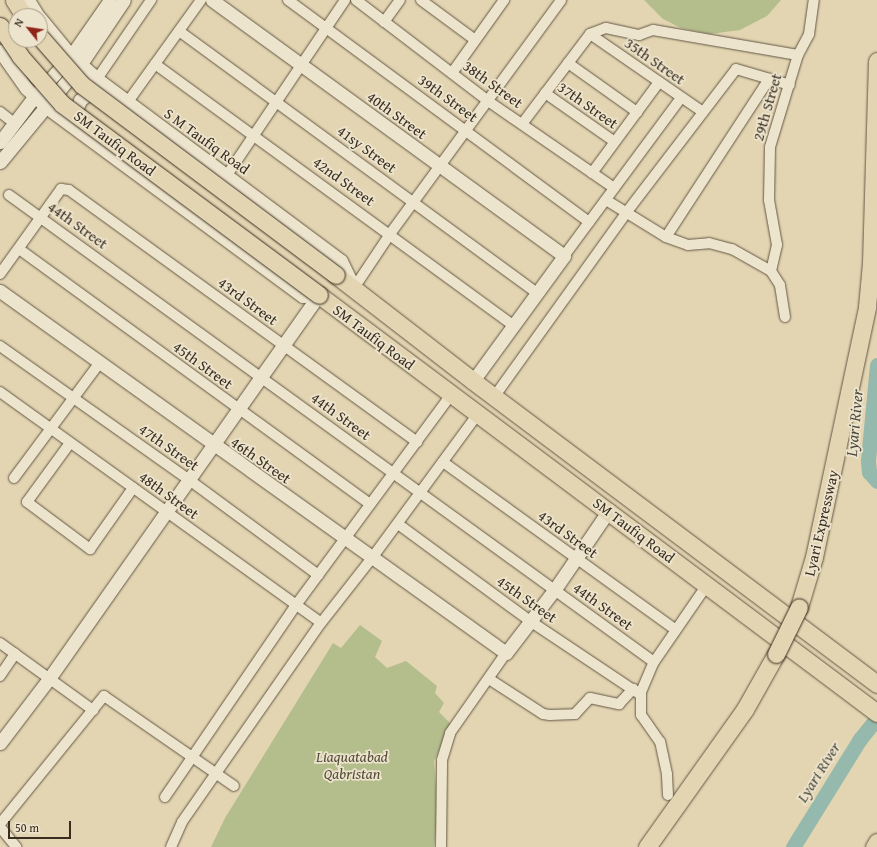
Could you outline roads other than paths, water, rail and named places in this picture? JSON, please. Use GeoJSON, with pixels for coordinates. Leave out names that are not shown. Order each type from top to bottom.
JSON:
{"type":"FeatureCollection","features":[{"type":"Feature","properties":{"kind":"highway"},"geometry":{"type":"LineString","coordinates":[[14,0],[24,8]]}},
{"type":"Feature","properties":{"kind":"highway","name":"SM Taufiq Road"},"geometry":{"type":"LineString","coordinates":[[0,26],[20,56],[62,104],[319,295],[477,415],[609,510],[877,713]]}},
{"type":"Feature","properties":{"kind":"highway"},"geometry":{"type":"LineString","coordinates":[[48,46],[82,85],[223,181],[336,275],[473,381],[779,608],[877,684]]}},
{"type":"Feature","properties":{"kind":"highway","name":"Lyari Expressway"},"geometry":{"type":"LineString","coordinates":[[648,847],[745,709],[789,630],[805,591],[867,307],[871,263],[877,61]]}},
{"type":"Feature","properties":{"kind":"highway"},"geometry":{"type":"LineString","coordinates":[[874,847],[877,842]]}},
{"type":"Feature","properties":{"kind":"street"},"geometry":{"type":"LineString","coordinates":[[0,162],[45,106],[76,60],[110,0]]}},
{"type":"Feature","properties":{"kind":"street"},"geometry":{"type":"LineString","coordinates":[[0,142],[34,97],[76,60],[124,0]]}},
{"type":"Feature","properties":{"kind":"street"},"geometry":{"type":"LineString","coordinates":[[72,126],[74,112],[80,100],[100,81],[151,0]]}},
{"type":"Feature","properties":{"kind":"street"},"geometry":{"type":"LineString","coordinates":[[127,102],[201,0]]}},
{"type":"Feature","properties":{"kind":"street","name":"40th Street"},"geometry":{"type":"LineString","coordinates":[[212,0],[564,256]]}},
{"type":"Feature","properties":{"kind":"street","name":"39th Street"},"geometry":{"type":"LineString","coordinates":[[288,0],[467,130],[589,222]]}},
{"type":"Feature","properties":{"kind":"street"},"geometry":{"type":"LineString","coordinates":[[223,181],[303,66],[345,0]]}},
{"type":"Feature","properties":{"kind":"street","name":"38th Street"},"geometry":{"type":"LineString","coordinates":[[356,0],[488,101],[614,188]]}},
{"type":"Feature","properties":{"kind":"street"},"geometry":{"type":"LineString","coordinates":[[384,22],[400,0]]}},
{"type":"Feature","properties":{"kind":"street"},"geometry":{"type":"LineString","coordinates":[[421,0],[475,40]]}},
{"type":"Feature","properties":{"kind":"street"},"geometry":{"type":"LineString","coordinates":[[354,288],[390,234],[561,0]]}},
{"type":"Feature","properties":{"kind":"street","name":"29th Street"},"geometry":{"type":"LineString","coordinates":[[771,271],[777,245],[769,200],[770,147],[798,55],[809,34],[814,0]]}},
{"type":"Feature","properties":{"kind":"street"},"geometry":{"type":"LineString","coordinates":[[452,73],[501,1]]}},
{"type":"Feature","properties":{"kind":"street"},"geometry":{"type":"LineString","coordinates":[[522,124],[590,34],[606,28],[639,35],[653,30],[798,55]]}},
{"type":"Feature","properties":{"kind":"street","name":"S M Taufiq Road"},"geometry":{"type":"LineString","coordinates":[[48,31],[76,60],[100,81],[223,181],[341,261],[354,288]]}},
{"type":"Feature","properties":{"kind":"street","name":"41sy Street"},"geometry":{"type":"LineString","coordinates":[[179,31],[537,293]]}},
{"type":"Feature","properties":{"kind":"street","name":"35th Street"},"geometry":{"type":"LineString","coordinates":[[590,34],[703,112]]}},
{"type":"Feature","properties":{"kind":"street"},"geometry":{"type":"LineString","coordinates":[[0,52],[34,97],[45,106],[303,296],[319,295]]}},
{"type":"Feature","properties":{"kind":"street"},"geometry":{"type":"LineString","coordinates":[[568,63],[637,112]]}},
{"type":"Feature","properties":{"kind":"street","name":"42nd Street"},"geometry":{"type":"LineString","coordinates":[[155,64],[390,234],[514,326]]}},
{"type":"Feature","properties":{"kind":"street"},"geometry":{"type":"LineString","coordinates":[[494,397],[626,214],[736,69],[790,85]]}},
{"type":"Feature","properties":{"kind":"street"},"geometry":{"type":"LineString","coordinates":[[666,237],[769,79]]}},
{"type":"Feature","properties":{"kind":"street"},"geometry":{"type":"LineString","coordinates":[[592,173],[659,82]]}},
{"type":"Feature","properties":{"kind":"street","name":"37th Street"},"geometry":{"type":"LineString","coordinates":[[545,93],[615,142]]}},
{"type":"Feature","properties":{"kind":"street"},"geometry":{"type":"LineString","coordinates":[[473,381],[681,98]]}},
{"type":"Feature","properties":{"kind":"street"},"geometry":{"type":"LineString","coordinates":[[0,112],[14,123]]}},
{"type":"Feature","properties":{"kind":"street","name":"43rd Street"},"geometry":{"type":"LineString","coordinates":[[41,217],[61,189],[69,190],[417,442]]}},
{"type":"Feature","properties":{"kind":"street","name":"44th Street"},"geometry":{"type":"LineString","coordinates":[[8,195],[41,217],[261,376],[654,662]]}},
{"type":"Feature","properties":{"kind":"street"},"geometry":{"type":"LineString","coordinates":[[606,200],[626,214],[666,237],[688,245],[708,243],[732,249],[771,271],[780,285],[785,317]]}},
{"type":"Feature","properties":{"kind":"street"},"geometry":{"type":"LineString","coordinates":[[0,274],[41,217]]}},
{"type":"Feature","properties":{"kind":"street","name":"45th Street"},"geometry":{"type":"LineString","coordinates":[[18,249],[370,504]]}},
{"type":"Feature","properties":{"kind":"street","name":"46th Street"},"geometry":{"type":"LineString","coordinates":[[0,291],[506,653]]}},
{"type":"Feature","properties":{"kind":"street"},"geometry":{"type":"LineString","coordinates":[[0,743],[48,680],[212,444],[319,295]]}},
{"type":"Feature","properties":{"kind":"street","name":"47th Street"},"geometry":{"type":"LineString","coordinates":[[0,346],[188,479],[318,575]]}},
{"type":"Feature","properties":{"kind":"street"},"geometry":{"type":"LineString","coordinates":[[14,478],[100,362]]}},
{"type":"Feature","properties":{"kind":"street","name":"48th Street"},"geometry":{"type":"LineString","coordinates":[[0,392],[321,623]]}},
{"type":"Feature","properties":{"kind":"street"},"geometry":{"type":"LineString","coordinates":[[165,797],[191,755],[296,605],[451,395]]}},
{"type":"Feature","properties":{"kind":"street"},"geometry":{"type":"LineString","coordinates":[[171,847],[182,822],[321,623],[398,524],[477,415]]}},
{"type":"Feature","properties":{"kind":"street"},"geometry":{"type":"LineString","coordinates":[[70,443],[27,502],[90,549],[133,488]]}},
{"type":"Feature","properties":{"kind":"street","name":"43rd Street"},"geometry":{"type":"LineString","coordinates":[[443,462],[676,630]]}},
{"type":"Feature","properties":{"kind":"street"},"geometry":{"type":"LineString","coordinates":[[441,847],[442,760],[450,733],[489,680],[506,653],[555,589],[609,510]]}},
{"type":"Feature","properties":{"kind":"street","name":"45th Street"},"geometry":{"type":"LineString","coordinates":[[398,524],[530,621],[637,692]]}},
{"type":"Feature","properties":{"kind":"street"},"geometry":{"type":"LineString","coordinates":[[489,680],[543,714],[574,714],[590,698],[619,704],[637,692],[654,662],[707,585]]}},
{"type":"Feature","properties":{"kind":"street"},"geometry":{"type":"LineString","coordinates":[[0,643],[48,680],[93,710]]}},
{"type":"Feature","properties":{"kind":"street"},"geometry":{"type":"LineString","coordinates":[[0,676],[15,654]]}},
{"type":"Feature","properties":{"kind":"street"},"geometry":{"type":"LineString","coordinates":[[637,692],[641,715],[660,742],[668,774],[668,795]]}},
{"type":"Feature","properties":{"kind":"street"},"geometry":{"type":"LineString","coordinates":[[0,824],[104,696],[216,772],[234,786]]}},
{"type":"Feature","properties":{"kind":"street"},"geometry":{"type":"LineString","coordinates":[[0,827],[16,847]]}},
{"type":"Feature","properties":{"kind":"waterway","name":"Lyari River"},"geometry":{"type":"LineString","coordinates":[[877,365],[868,461],[869,472],[877,481]]}},
{"type":"Feature","properties":{"kind":"waterway","name":"Lyari River"},"geometry":{"type":"LineString","coordinates":[[793,847],[860,739],[877,718]]}},
{"type":"Feature","properties":{"kind":"park label","name":"Liaquatabad Qabristan"},"geometry":{"type":"Point","coordinates":[352,764]}}]}
